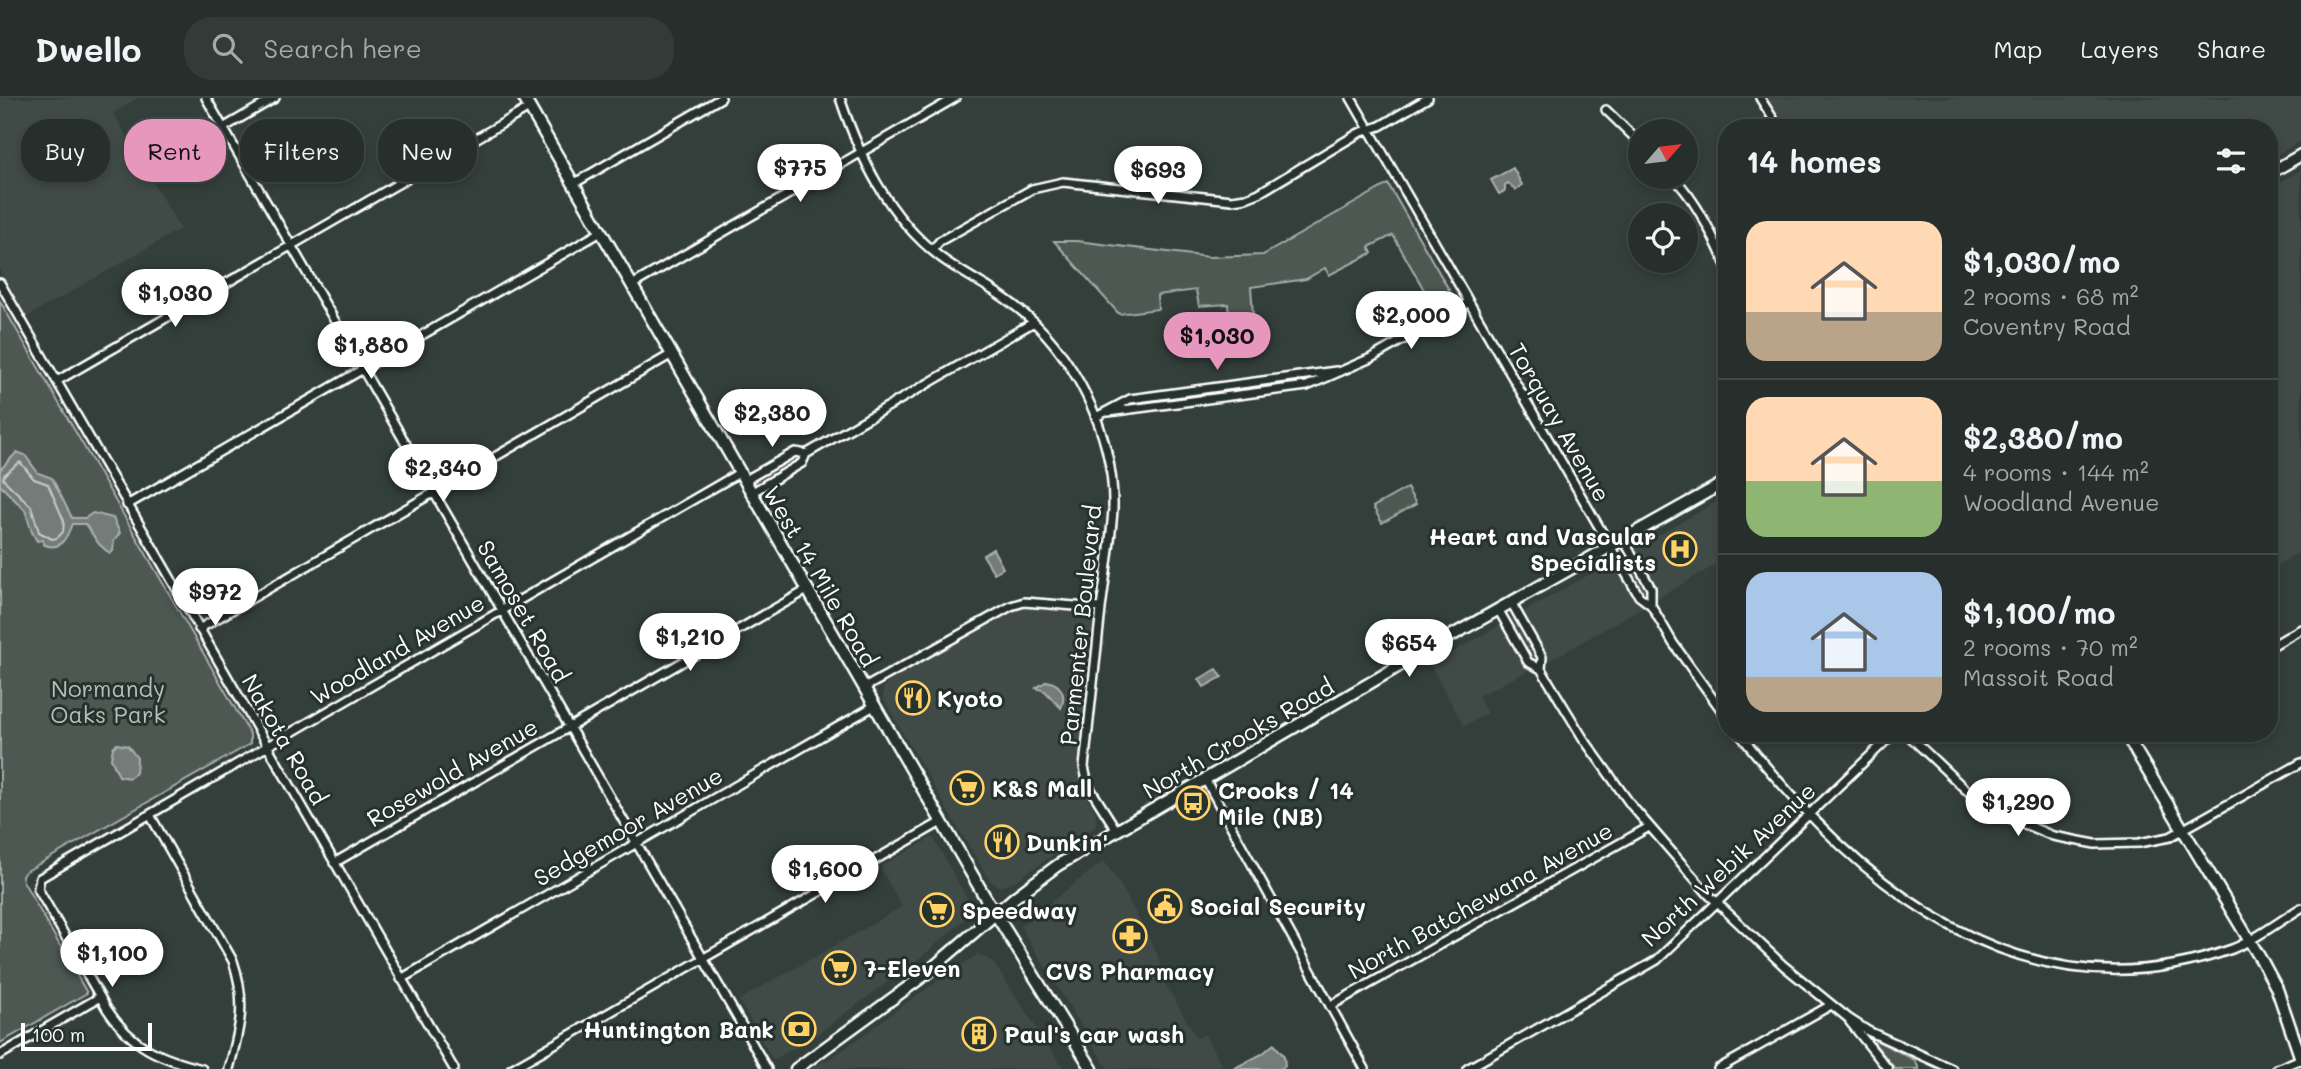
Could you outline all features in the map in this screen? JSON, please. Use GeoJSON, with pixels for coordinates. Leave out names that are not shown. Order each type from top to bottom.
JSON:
{"type":"FeatureCollection","features":[{"type":"Feature","properties":{"kind":"main road","name":"West 14 Mile Road"},"geometry":{"type":"LineString","coordinates":[[527,103],[995,915],[1092,1069]]}},
{"type":"Feature","properties":{"kind":"main road"},"geometry":{"type":"LineString","coordinates":[[2278,168],[2301,155]]}},
{"type":"Feature","properties":{"kind":"main road","name":"North Crooks Road"},"geometry":{"type":"LineString","coordinates":[[796,1069],[922,977],[1031,884],[1058,865],[1511,602],[1718,487]]}},
{"type":"Feature","properties":{"kind":"main road"},"geometry":{"type":"LineString","coordinates":[[2130,742],[2250,939],[2277,989],[2301,1059]]}},
{"type":"Feature","properties":{"kind":"street","name":"Samoset Road"},"geometry":{"type":"LineString","coordinates":[[205,98],[218,119]]}},
{"type":"Feature","properties":{"kind":"street"},"geometry":{"type":"LineString","coordinates":[[226,126],[275,98]]}},
{"type":"Feature","properties":{"kind":"street"},"geometry":{"type":"LineString","coordinates":[[573,184],[721,98]]}},
{"type":"Feature","properties":{"kind":"street","name":"Parmenter Boulevard"},"geometry":{"type":"LineString","coordinates":[[840,98],[861,152],[886,200],[905,224],[932,250],[1014,304],[1034,322],[1077,378],[1096,417],[1107,453],[1113,507],[1084,767],[1088,785],[1117,831]]}},
{"type":"Feature","properties":{"kind":"street"},"geometry":{"type":"LineString","coordinates":[[632,285],[955,98]]}},
{"type":"Feature","properties":{"kind":"street","name":"Torquay Avenue"},"geometry":{"type":"LineString","coordinates":[[1351,98],[1609,547],[1639,596],[1651,605]]}},
{"type":"Feature","properties":{"kind":"street"},"geometry":{"type":"LineString","coordinates":[[932,250],[940,241],[1043,185],[1063,181],[1232,200],[1246,198],[1259,193],[1359,133],[1429,98]]}},
{"type":"Feature","properties":{"kind":"street"},"geometry":{"type":"LineString","coordinates":[[1760,98],[1773,119]]}},
{"type":"Feature","properties":{"kind":"street"},"geometry":{"type":"LineString","coordinates":[[57,381],[291,246],[527,103]]}},
{"type":"Feature","properties":{"kind":"street"},"geometry":{"type":"LineString","coordinates":[[1606,110],[1628,132]]}},
{"type":"Feature","properties":{"kind":"street","name":"Samoset Road"},"geometry":{"type":"LineString","coordinates":[[226,133],[767,1069]]}},
{"type":"Feature","properties":{"kind":"street"},"geometry":{"type":"LineString","coordinates":[[1684,189],[1718,247]]}},
{"type":"Feature","properties":{"kind":"street"},"geometry":{"type":"LineString","coordinates":[[127,505],[601,232]]}},
{"type":"Feature","properties":{"kind":"street","name":"Nakota Road"},"geometry":{"type":"LineString","coordinates":[[0,283],[454,1069]]}},
{"type":"Feature","properties":{"kind":"street"},"geometry":{"type":"LineString","coordinates":[[1096,417],[1108,412],[1307,386],[1371,358],[1469,302]]}},
{"type":"Feature","properties":{"kind":"street","name":"Woodland Avenue"},"geometry":{"type":"LineString","coordinates":[[751,493],[802,463],[806,454],[1034,322]]}},
{"type":"Feature","properties":{"kind":"street"},"geometry":{"type":"LineString","coordinates":[[199,629],[672,354]]}},
{"type":"Feature","properties":{"kind":"street"},"geometry":{"type":"LineString","coordinates":[[1108,412],[1120,402],[1142,396],[1340,371]]}},
{"type":"Feature","properties":{"kind":"street","name":"Woodland Avenue"},"geometry":{"type":"LineString","coordinates":[[100,997],[38,889],[38,881],[43,876],[502,611],[742,477],[795,452],[806,454]]}},
{"type":"Feature","properties":{"kind":"street"},"geometry":{"type":"LineString","coordinates":[[1623,539],[1651,588],[1651,605],[1673,643],[1718,706]]}},
{"type":"Feature","properties":{"kind":"street","name":"Rosewold Avenue"},"geometry":{"type":"LineString","coordinates":[[334,863],[807,590]]}},
{"type":"Feature","properties":{"kind":"street"},"geometry":{"type":"LineString","coordinates":[[864,688],[1011,606],[1024,602],[1101,608]]}},
{"type":"Feature","properties":{"kind":"street"},"geometry":{"type":"LineString","coordinates":[[1511,602],[1542,657],[1541,669]]}},
{"type":"Feature","properties":{"kind":"street"},"geometry":{"type":"LineString","coordinates":[[1498,610],[1528,662],[1541,669],[1583,738],[1648,827],[1717,903],[1784,966],[1848,1018],[1928,1064],[1952,1069]]}},
{"type":"Feature","properties":{"kind":"street"},"geometry":{"type":"LineString","coordinates":[[2278,642],[2301,629]]}},
{"type":"Feature","properties":{"kind":"street","name":"Sedgemoor Avenue"},"geometry":{"type":"LineString","coordinates":[[401,979],[874,706]]}},
{"type":"Feature","properties":{"kind":"street"},"geometry":{"type":"LineString","coordinates":[[1746,742],[1810,814],[1872,872],[1951,929],[2012,954],[2087,968],[2152,967],[2203,958],[2234,948],[2301,908]]}},
{"type":"Feature","properties":{"kind":"street","name":"North Webik Avenue"},"geometry":{"type":"LineString","coordinates":[[1466,1069],[1647,967],[1665,953],[1886,742]]}},
{"type":"Feature","properties":{"kind":"street"},"geometry":{"type":"LineString","coordinates":[[1916,742],[1998,813],[2034,830],[2070,841],[2116,845],[2161,840],[2184,830],[2301,763]]}},
{"type":"Feature","properties":{"kind":"street"},"geometry":{"type":"LineString","coordinates":[[1205,779],[1365,1069]]}},
{"type":"Feature","properties":{"kind":"street"},"geometry":{"type":"LineString","coordinates":[[150,815],[233,961],[238,978],[242,1017],[229,1069]]}},
{"type":"Feature","properties":{"kind":"street"},"geometry":{"type":"LineString","coordinates":[[511,1069],[942,822]]}},
{"type":"Feature","properties":{"kind":"street","name":"North Batchewana Avenue"},"geometry":{"type":"LineString","coordinates":[[1330,1006],[1648,827]]}},
{"type":"Feature","properties":{"kind":"street"},"geometry":{"type":"LineString","coordinates":[[0,1055],[100,997],[120,1027],[139,1044],[155,1054],[202,1069]]}},
{"type":"Feature","properties":{"kind":"street"},"geometry":{"type":"LineString","coordinates":[[1718,1069],[1831,1005]]}},
{"type":"Feature","properties":{"kind":"street"},"geometry":{"type":"LineString","coordinates":[[1848,1018],[1888,1069]]}},
{"type":"Feature","properties":{"kind":"street"},"geometry":{"type":"LineString","coordinates":[[2277,1069],[2301,1059]]}},
{"type":"Feature","properties":{"kind":"shaded area"},"geometry":{"type":"Polygon","coordinates":[[[0,98],[138,98],[113,113],[124,132],[124,182],[153,182],[180,229],[27,317],[0,271],[0,98]]]}},
{"type":"Feature","properties":{"kind":"shaded area"},"geometry":{"type":"Polygon","coordinates":[[[1767,98],[2301,98],[2301,141],[2278,154],[2278,119],[1780,119],[1767,98]]]}},
{"type":"Feature","properties":{"kind":"shaded area"},"geometry":{"type":"Polygon","coordinates":[[[2301,170],[2301,551],[2278,564],[2278,183],[2301,170]]]}},
{"type":"Feature","properties":{"kind":"shaded area"},"geometry":{"type":"Polygon","coordinates":[[[1718,501],[1718,563],[1565,652],[1478,696],[1487,713],[1464,726],[1430,665],[1718,501]]]}},
{"type":"Feature","properties":{"kind":"shaded area"},"geometry":{"type":"Polygon","coordinates":[[[1024,607],[1092,615],[1079,756],[1080,786],[1095,811],[1097,820],[1094,828],[1015,881],[1000,887],[990,881],[955,823],[883,698],[883,688],[1009,612],[1024,607]]]}},
{"type":"Feature","properties":{"kind":"shaded area"},"geometry":{"type":"Polygon","coordinates":[[[933,837],[974,911],[925,954],[812,1038],[773,1060],[739,1000],[902,907],[880,867],[933,837]]]}},
{"type":"Feature","properties":{"kind":"shaded area"},"geometry":{"type":"Polygon","coordinates":[[[1104,861],[1121,886],[1157,954],[1166,985],[1197,1038],[1204,1034],[1224,1069],[1108,1069],[1020,926],[1104,861]]]}},
{"type":"Feature","properties":{"kind":"shaded area"},"geometry":{"type":"Polygon","coordinates":[[[978,954],[993,962],[1064,1069],[810,1069],[842,1051],[978,954]]]}},
{"type":"Feature","properties":{"kind":"green space"},"geometry":{"type":"Polygon","coordinates":[[[1388,184],[1456,302],[1437,313],[1393,235],[1369,247],[1372,253],[1329,275],[1325,268],[1306,279],[1251,287],[1253,314],[1229,317],[1228,304],[1199,306],[1196,290],[1157,295],[1158,309],[1119,314],[1054,241],[1077,241],[1209,257],[1263,255],[1388,184]]]}},
{"type":"Feature","properties":{"kind":"green space","name":"Normandy Oaks Park"},"geometry":{"type":"Polygon","coordinates":[[[0,301],[250,734],[250,744],[25,872],[23,881],[87,993],[0,1043],[0,301]]]}},
{"type":"Feature","properties":{"kind":"green space"},"geometry":{"type":"Polygon","coordinates":[[[1407,488],[1416,504],[1382,523],[1373,507],[1407,488]]]}},
{"type":"Feature","properties":{"kind":"green space"},"geometry":{"type":"Polygon","coordinates":[[[1876,1040],[1915,1060],[1919,1069],[1895,1069],[1874,1043],[1876,1040]]]}},
{"type":"Feature","properties":{"kind":"water"},"geometry":{"type":"Polygon","coordinates":[[[1513,168],[1522,185],[1515,190],[1508,183],[1505,185],[1505,191],[1499,194],[1491,180],[1513,168]]]}},
{"type":"Feature","properties":{"kind":"water"},"geometry":{"type":"Polygon","coordinates":[[[17,452],[25,455],[38,473],[52,478],[72,518],[85,518],[93,513],[113,518],[120,533],[114,541],[113,551],[109,553],[99,544],[85,524],[72,524],[58,545],[49,546],[43,544],[43,540],[37,541],[25,510],[0,485],[0,470],[17,452]]]}},
{"type":"Feature","properties":{"kind":"water"},"geometry":{"type":"Polygon","coordinates":[[[993,549],[1003,568],[994,573],[983,555],[993,549]]]}},
{"type":"Feature","properties":{"kind":"water"},"geometry":{"type":"Polygon","coordinates":[[[1217,669],[1222,677],[1204,687],[1199,679],[1217,669]]]}},
{"type":"Feature","properties":{"kind":"water"},"geometry":{"type":"Polygon","coordinates":[[[1047,681],[1062,690],[1061,708],[1045,691],[1036,688],[1047,681]]]}},
{"type":"Feature","properties":{"kind":"water"},"geometry":{"type":"Polygon","coordinates":[[[117,744],[128,746],[137,758],[136,773],[129,778],[119,776],[111,759],[113,747],[117,744]]]}},
{"type":"Feature","properties":{"kind":"water"},"geometry":{"type":"Polygon","coordinates":[[[1274,1044],[1284,1056],[1285,1066],[1280,1069],[1233,1069],[1262,1054],[1274,1044]]]}},
{"type":"Feature","properties":{"kind":"place","name":"Heart and Vascular Specialists"},"geometry":{"type":"Point","coordinates":[1680,549]}},
{"type":"Feature","properties":{"kind":"place","name":"Kyoto"},"geometry":{"type":"Point","coordinates":[913,698]}},
{"type":"Feature","properties":{"kind":"place","name":"K&S Mall"},"geometry":{"type":"Point","coordinates":[967,788]}},
{"type":"Feature","properties":{"kind":"place","name":"Crooks / 14 Mile (NB)"},"geometry":{"type":"Point","coordinates":[1193,803]}},
{"type":"Feature","properties":{"kind":"place","name":"Dunkin'"},"geometry":{"type":"Point","coordinates":[1002,842]}},
{"type":"Feature","properties":{"kind":"place","name":"Social Security"},"geometry":{"type":"Point","coordinates":[1165,906]}},
{"type":"Feature","properties":{"kind":"place","name":"Speedway"},"geometry":{"type":"Point","coordinates":[937,910]}},
{"type":"Feature","properties":{"kind":"place","name":"CVS Pharmacy"},"geometry":{"type":"Point","coordinates":[1130,936]}},
{"type":"Feature","properties":{"kind":"place","name":"7-Eleven"},"geometry":{"type":"Point","coordinates":[839,968]}},
{"type":"Feature","properties":{"kind":"place","name":"Huntington Bank"},"geometry":{"type":"Point","coordinates":[799,1029]}},
{"type":"Feature","properties":{"kind":"place","name":"Paul's car wash"},"geometry":{"type":"Point","coordinates":[979,1034]}}]}
